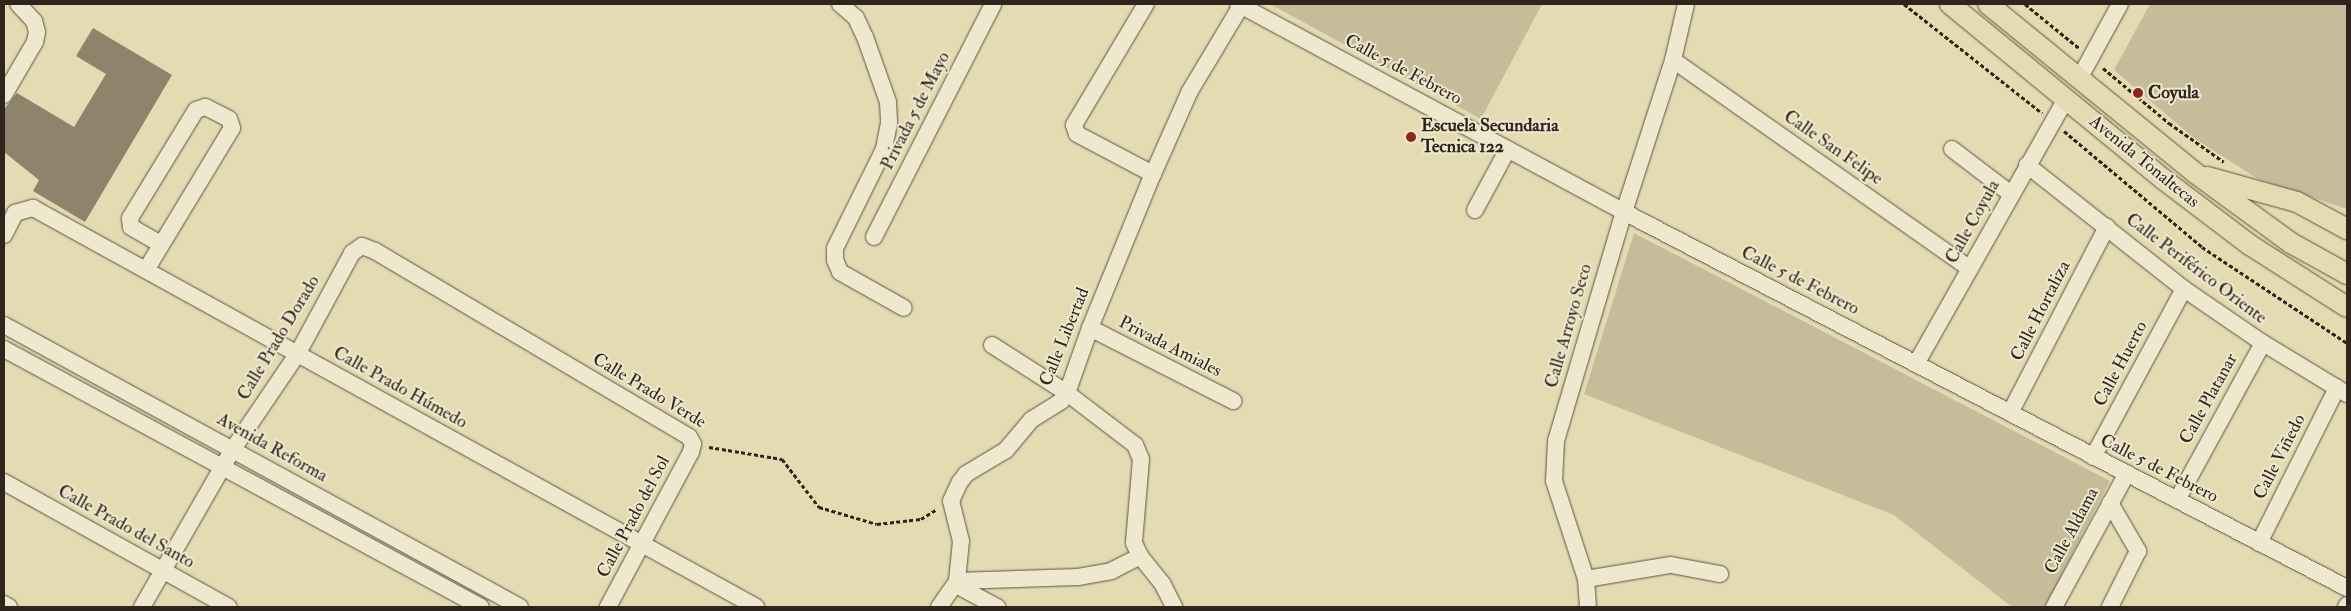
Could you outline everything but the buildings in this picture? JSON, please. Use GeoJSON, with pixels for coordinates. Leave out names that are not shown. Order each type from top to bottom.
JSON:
{"type":"FeatureCollection","features":[{"type":"Feature","properties":{"kind":"main road","name":"Avenida Tonaltecas"},"geometry":{"type":"LineString","coordinates":[[1950,4],[2250,245],[2347,307]]}},
{"type":"Feature","properties":{"kind":"main road","name":"Avenida Tonaltecas"},"geometry":{"type":"LineString","coordinates":[[1988,4],[2195,173],[2291,243],[2347,274]]}},
{"type":"Feature","properties":{"kind":"main road"},"geometry":{"type":"LineString","coordinates":[[2195,173],[2297,202],[2347,229]]}},
{"type":"Feature","properties":{"kind":"street"},"geometry":{"type":"LineString","coordinates":[[4,94],[37,32],[34,21],[18,4]]}},
{"type":"Feature","properties":{"kind":"street"},"geometry":{"type":"LineString","coordinates":[[840,4],[856,18],[865,36],[888,102],[889,123],[884,150],[835,248],[835,260],[840,272],[904,308]]}},
{"type":"Feature","properties":{"kind":"street","name":"Privada 5 de Mayo"},"geometry":{"type":"LineString","coordinates":[[874,237],[993,4]]}},
{"type":"Feature","properties":{"kind":"street"},"geometry":{"type":"LineString","coordinates":[[1146,4],[1074,125],[1077,134],[1152,174]]}},
{"type":"Feature","properties":{"kind":"street","name":"Calle Libertad"},"geometry":{"type":"LineString","coordinates":[[956,583],[961,541],[951,501],[966,474],[1006,450],[1031,420],[1061,401],[1067,393],[1090,328],[1152,174],[1190,91],[1240,4]]}},
{"type":"Feature","properties":{"kind":"street","name":"Calle 5 de Febrero"},"geometry":{"type":"LineString","coordinates":[[1240,4],[1624,212],[2126,475],[2347,588]]}},
{"type":"Feature","properties":{"kind":"street","name":"Calle Arroyo Seco"},"geometry":{"type":"LineString","coordinates":[[1588,607],[1586,579],[1554,481],[1556,441],[1624,212],[1673,60],[1686,4]]}},
{"type":"Feature","properties":{"kind":"street"},"geometry":{"type":"LineString","coordinates":[[2078,79],[2120,4]]}},
{"type":"Feature","properties":{"kind":"street","name":"Calle San Felipe"},"geometry":{"type":"LineString","coordinates":[[1673,60],[1970,269]]}},
{"type":"Feature","properties":{"kind":"street","name":"Calle Coyula"},"geometry":{"type":"LineString","coordinates":[[1916,364],[2066,99]]}},
{"type":"Feature","properties":{"kind":"street"},"geometry":{"type":"LineString","coordinates":[[146,270],[232,128],[229,119],[205,107],[196,110],[130,218],[131,227],[161,244]]}},
{"type":"Feature","properties":{"kind":"street"},"geometry":{"type":"LineString","coordinates":[[1475,210],[1508,149]]}},
{"type":"Feature","properties":{"kind":"street"},"geometry":{"type":"LineString","coordinates":[[1952,149],[2011,194]]}},
{"type":"Feature","properties":{"kind":"street","name":"Calle Periférico Oriente"},"geometry":{"type":"LineString","coordinates":[[2027,165],[2184,289],[2263,343],[2342,391]]}},
{"type":"Feature","properties":{"kind":"street","name":"Calle Prado Húmedo"},"geometry":{"type":"LineString","coordinates":[[4,235],[15,213],[24,208],[33,208],[756,607]]}},
{"type":"Feature","properties":{"kind":"street","name":"Calle Hortaliza"},"geometry":{"type":"LineString","coordinates":[[2010,414],[2106,227]]}},
{"type":"Feature","properties":{"kind":"street","name":"Calle Prado Dorado"},"geometry":{"type":"LineString","coordinates":[[142,607],[164,572],[233,449],[298,353],[352,253],[362,246]]}},
{"type":"Feature","properties":{"kind":"street","name":"Calle Prado Verde"},"geometry":{"type":"LineString","coordinates":[[362,246],[375,250],[689,437],[693,444]]}},
{"type":"Feature","properties":{"kind":"street","name":"Calle Huerto"},"geometry":{"type":"LineString","coordinates":[[2093,457],[2184,289]]}},
{"type":"Feature","properties":{"kind":"street","name":"Avenida Reforma"},"geometry":{"type":"LineString","coordinates":[[4,325],[520,607]]}},
{"type":"Feature","properties":{"kind":"street","name":"Privada Amiales"},"geometry":{"type":"LineString","coordinates":[[1090,328],[1233,401]]}},
{"type":"Feature","properties":{"kind":"street"},"geometry":{"type":"LineString","coordinates":[[21,359],[30,340]]}},
{"type":"Feature","properties":{"kind":"street","name":"Calle Platanar"},"geometry":{"type":"LineString","coordinates":[[2177,500],[2263,343]]}},
{"type":"Feature","properties":{"kind":"street"},"geometry":{"type":"LineString","coordinates":[[992,345],[1067,393],[1139,451],[1134,543],[1140,556],[1162,583],[1174,607]]}},
{"type":"Feature","properties":{"kind":"street"},"geometry":{"type":"LineString","coordinates":[[4,349],[480,607]]}},
{"type":"Feature","properties":{"kind":"street","name":"Calle Viñedo"},"geometry":{"type":"LineString","coordinates":[[2259,543],[2342,391]]}},
{"type":"Feature","properties":{"kind":"street","name":"Calle Prado del Sol"},"geometry":{"type":"LineString","coordinates":[[608,607],[693,444]]}},
{"type":"Feature","properties":{"kind":"street","name":"Calle Aldama"},"geometry":{"type":"LineString","coordinates":[[2054,607],[2126,475]]}},
{"type":"Feature","properties":{"kind":"street","name":"Calle Prado del Santo"},"geometry":{"type":"LineString","coordinates":[[4,482],[229,607]]}},
{"type":"Feature","properties":{"kind":"street"},"geometry":{"type":"LineString","coordinates":[[2110,503],[2138,551],[2110,607]]}},
{"type":"Feature","properties":{"kind":"street"},"geometry":{"type":"LineString","coordinates":[[956,583],[1078,577],[1111,571],[1140,556]]}},
{"type":"Feature","properties":{"kind":"street"},"geometry":{"type":"LineString","coordinates":[[1586,579],[1671,565],[1720,574]]}},
{"type":"Feature","properties":{"kind":"street"},"geometry":{"type":"LineString","coordinates":[[939,607],[956,583]]}},
{"type":"Feature","properties":{"kind":"street"},"geometry":{"type":"LineString","coordinates":[[956,583],[997,607]]}},
{"type":"Feature","properties":{"kind":"street"},"geometry":{"type":"LineString","coordinates":[[4,604],[10,607]]}},
{"type":"Feature","properties":{"kind":"path"},"geometry":{"type":"LineString","coordinates":[[1904,4],[2053,122],[2202,247],[2347,343]]}},
{"type":"Feature","properties":{"kind":"path"},"geometry":{"type":"LineString","coordinates":[[2025,4],[2169,123],[2233,168]]}},
{"type":"Feature","properties":{"kind":"path","name":"Calle Prado Verde"},"geometry":{"type":"LineString","coordinates":[[693,444],[782,459],[820,507],[877,524],[921,519]]}},
{"type":"Feature","properties":{"kind":"shaded area"},"geometry":{"type":"Polygon","coordinates":[[[1270,4],[1542,4],[1481,119],[1270,4]]]}},
{"type":"Feature","properties":{"kind":"shaded area"},"geometry":{"type":"Polygon","coordinates":[[[2150,4],[2347,4],[2347,209],[2258,179],[2194,138],[2114,70],[2150,4]]]}},
{"type":"Feature","properties":{"kind":"shaded area"},"geometry":{"type":"Polygon","coordinates":[[[1634,233],[2110,481],[2045,607],[2012,607],[1894,515],[1584,394],[1634,233]]]}},
{"type":"Feature","properties":{"kind":"place","name":"Coyula"},"geometry":{"type":"Point","coordinates":[2138,93]}},
{"type":"Feature","properties":{"kind":"place","name":"Escuela Secundaria Tecnica 122"},"geometry":{"type":"Point","coordinates":[1411,137]}}]}
